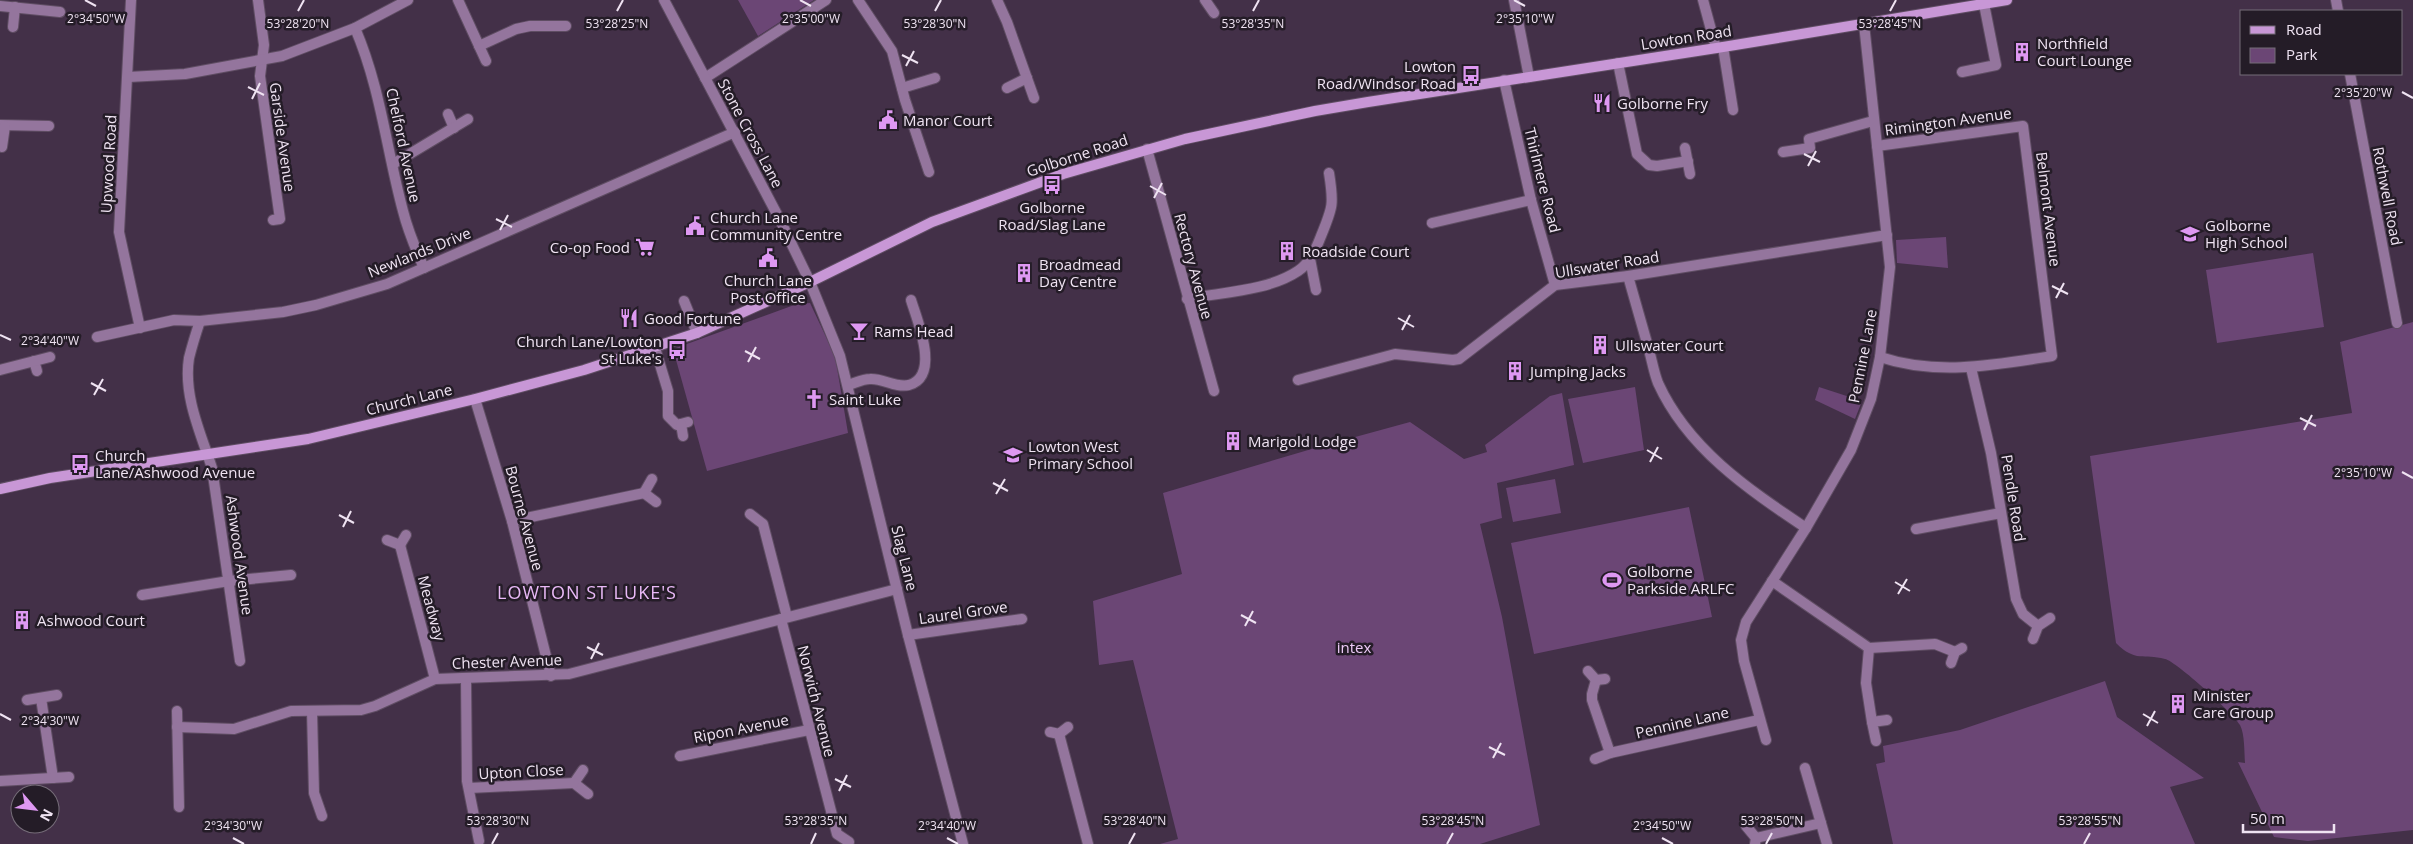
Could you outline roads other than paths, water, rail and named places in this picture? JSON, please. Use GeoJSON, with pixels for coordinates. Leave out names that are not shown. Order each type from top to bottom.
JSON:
{"type":"FeatureCollection","features":[{"type":"Feature","properties":{"kind":"main road","name":"Lowton Road"},"geometry":{"type":"LineString","coordinates":[[1368,102],[2007,0]]}},
{"type":"Feature","properties":{"kind":"main road","name":"Golborne Road"},"geometry":{"type":"LineString","coordinates":[[810,282],[932,222],[1063,174],[1147,149],[1298,114],[1368,102]]}},
{"type":"Feature","properties":{"kind":"main road","name":"Church Lane"},"geometry":{"type":"LineString","coordinates":[[0,488],[50,478],[308,439],[475,399],[655,348],[696,334],[810,282]]}},
{"type":"Feature","properties":{"kind":"street","name":"Upwood Road"},"geometry":{"type":"LineString","coordinates":[[131,0],[128,77],[119,203],[120,232],[140,328]]}},
{"type":"Feature","properties":{"kind":"street","name":"Garside Avenue"},"geometry":{"type":"LineString","coordinates":[[258,0],[264,45],[260,76],[280,219]]}},
{"type":"Feature","properties":{"kind":"street"},"geometry":{"type":"LineString","coordinates":[[128,77],[185,74],[262,58],[282,56],[355,28],[395,2],[408,0]]}},
{"type":"Feature","properties":{"kind":"street"},"geometry":{"type":"LineString","coordinates":[[458,0],[486,61]]}},
{"type":"Feature","properties":{"kind":"street","name":"Stone Cross Lane"},"geometry":{"type":"LineString","coordinates":[[664,0],[735,132],[810,282]]}},
{"type":"Feature","properties":{"kind":"street"},"geometry":{"type":"LineString","coordinates":[[705,78],[826,0]]}},
{"type":"Feature","properties":{"kind":"street"},"geometry":{"type":"LineString","coordinates":[[858,0],[892,51],[929,172]]}},
{"type":"Feature","properties":{"kind":"street"},"geometry":{"type":"LineString","coordinates":[[997,0],[1007,22],[1034,98]]}},
{"type":"Feature","properties":{"kind":"street"},"geometry":{"type":"LineString","coordinates":[[1205,0],[1214,13]]}},
{"type":"Feature","properties":{"kind":"street"},"geometry":{"type":"LineString","coordinates":[[1514,0],[1530,76]]}},
{"type":"Feature","properties":{"kind":"street"},"geometry":{"type":"LineString","coordinates":[[1703,0],[1720,47],[1733,110]]}},
{"type":"Feature","properties":{"kind":"street"},"geometry":{"type":"LineString","coordinates":[[1962,72],[1996,65],[1984,4]]}},
{"type":"Feature","properties":{"kind":"street"},"geometry":{"type":"LineString","coordinates":[[0,6],[60,12]]}},
{"type":"Feature","properties":{"kind":"street"},"geometry":{"type":"LineString","coordinates":[[13,27],[15,7]]}},
{"type":"Feature","properties":{"kind":"street","name":"Pennine Lane"},"geometry":{"type":"LineString","coordinates":[[1766,740],[1744,661],[1741,640],[1750,612],[1772,581],[1838,475],[1862,426],[1871,399],[1880,357],[1890,267],[1864,24]]}},
{"type":"Feature","properties":{"kind":"street"},"geometry":{"type":"LineString","coordinates":[[478,46],[516,29],[530,26],[566,26]]}},
{"type":"Feature","properties":{"kind":"street","name":"Chelford Avenue"},"geometry":{"type":"LineString","coordinates":[[355,28],[369,60],[377,88],[402,210],[424,268]]}},
{"type":"Feature","properties":{"kind":"street"},"geometry":{"type":"LineString","coordinates":[[1618,63],[1637,154],[1641,160],[1649,165],[1657,166],[1688,161]]}},
{"type":"Feature","properties":{"kind":"street","name":"Rothwell Road"},"geometry":{"type":"LineString","coordinates":[[2350,75],[2397,323]]}},
{"type":"Feature","properties":{"kind":"street"},"geometry":{"type":"LineString","coordinates":[[902,88],[936,78]]}},
{"type":"Feature","properties":{"kind":"street"},"geometry":{"type":"LineString","coordinates":[[1007,88],[1027,78]]}},
{"type":"Feature","properties":{"kind":"street","name":"Thirlmere Road"},"geometry":{"type":"LineString","coordinates":[[1504,80],[1531,200],[1555,285]]}},
{"type":"Feature","properties":{"kind":"street"},"geometry":{"type":"LineString","coordinates":[[448,114],[454,128]]}},
{"type":"Feature","properties":{"kind":"street"},"geometry":{"type":"LineString","coordinates":[[393,164],[468,120]]}},
{"type":"Feature","properties":{"kind":"street"},"geometry":{"type":"LineString","coordinates":[[1783,152],[1810,148],[1809,138],[1873,121]]}},
{"type":"Feature","properties":{"kind":"street"},"geometry":{"type":"LineString","coordinates":[[2,147],[3,126],[49,126]]}},
{"type":"Feature","properties":{"kind":"street","name":"Rimington Avenue"},"geometry":{"type":"LineString","coordinates":[[1877,146],[2023,126]]}},
{"type":"Feature","properties":{"kind":"street","name":"Belmont Avenue"},"geometry":{"type":"LineString","coordinates":[[1971,368],[2052,356],[2023,126]]}},
{"type":"Feature","properties":{"kind":"street","name":"Newlands Drive"},"geometry":{"type":"LineString","coordinates":[[97,337],[174,320],[200,321],[284,312],[316,305],[387,284],[735,132]]}},
{"type":"Feature","properties":{"kind":"street"},"geometry":{"type":"LineString","coordinates":[[1686,148],[1690,174]]}},
{"type":"Feature","properties":{"kind":"street","name":"Rectory Avenue"},"geometry":{"type":"LineString","coordinates":[[1147,149],[1214,391]]}},
{"type":"Feature","properties":{"kind":"street"},"geometry":{"type":"LineString","coordinates":[[1187,299],[1272,283],[1299,270],[1310,259],[1330,215],[1334,200],[1329,173]]}},
{"type":"Feature","properties":{"kind":"street"},"geometry":{"type":"LineString","coordinates":[[1432,223],[1531,200]]}},
{"type":"Feature","properties":{"kind":"street","name":"Ullswater Road"},"geometry":{"type":"LineString","coordinates":[[1298,380],[1395,354],[1459,359],[1555,285],[1628,276],[1887,235]]}},
{"type":"Feature","properties":{"kind":"street"},"geometry":{"type":"LineString","coordinates":[[1310,259],[1316,290]]}},
{"type":"Feature","properties":{"kind":"street"},"geometry":{"type":"LineString","coordinates":[[1628,276],[1657,381],[1682,425],[1694,440],[1725,469],[1764,500],[1806,528]]}},
{"type":"Feature","properties":{"kind":"street","name":"Slag Lane"},"geometry":{"type":"LineString","coordinates":[[810,282],[840,356],[848,385],[908,635],[963,844]]}},
{"type":"Feature","properties":{"kind":"street"},"geometry":{"type":"LineString","coordinates":[[848,385],[870,379],[890,384],[909,385],[921,375],[926,360],[911,300]]}},
{"type":"Feature","properties":{"kind":"street"},"geometry":{"type":"LineString","coordinates":[[684,301],[696,334]]}},
{"type":"Feature","properties":{"kind":"street","name":"Ashwood Avenue"},"geometry":{"type":"LineString","coordinates":[[200,321],[189,359],[188,381],[202,442],[212,468],[240,661]]}},
{"type":"Feature","properties":{"kind":"street"},"geometry":{"type":"LineString","coordinates":[[655,348],[668,391],[668,416],[673,424],[684,423],[683,436]]}},
{"type":"Feature","properties":{"kind":"street"},"geometry":{"type":"LineString","coordinates":[[0,370],[50,357]]}},
{"type":"Feature","properties":{"kind":"street"},"geometry":{"type":"LineString","coordinates":[[1880,357],[1926,367],[1971,368]]}},
{"type":"Feature","properties":{"kind":"street"},"geometry":{"type":"LineString","coordinates":[[34,361],[37,371]]}},
{"type":"Feature","properties":{"kind":"street","name":"Pendle Road"},"geometry":{"type":"LineString","coordinates":[[1971,368],[1985,423],[2019,607],[2038,626]]}},
{"type":"Feature","properties":{"kind":"street","name":"Bourne Avenue"},"geometry":{"type":"LineString","coordinates":[[475,399],[512,521],[551,676]]}},
{"type":"Feature","properties":{"kind":"street"},"geometry":{"type":"LineString","coordinates":[[644,494],[652,480]]}},
{"type":"Feature","properties":{"kind":"street"},"geometry":{"type":"LineString","coordinates":[[512,521],[644,494],[656,502]]}},
{"type":"Feature","properties":{"kind":"street"},"geometry":{"type":"LineString","coordinates":[[1916,528],[2001,513]]}},
{"type":"Feature","properties":{"kind":"street","name":"Norwich Avenue"},"geometry":{"type":"LineString","coordinates":[[750,514],[763,524],[809,730],[837,834],[848,842]]}},
{"type":"Feature","properties":{"kind":"street"},"geometry":{"type":"LineString","coordinates":[[387,540],[400,545],[406,535]]}},
{"type":"Feature","properties":{"kind":"street","name":"Meadway"},"geometry":{"type":"LineString","coordinates":[[400,545],[435,679]]}},
{"type":"Feature","properties":{"kind":"street"},"geometry":{"type":"LineString","coordinates":[[142,595],[229,581],[290,575]]}},
{"type":"Feature","properties":{"kind":"street"},"geometry":{"type":"LineString","coordinates":[[1772,581],[1869,648],[1935,644],[1958,650],[1950,663]]}},
{"type":"Feature","properties":{"kind":"street","name":"Chester Avenue"},"geometry":{"type":"LineString","coordinates":[[177,727],[234,729],[291,711],[361,710],[375,706],[435,679],[569,674],[897,589]]}},
{"type":"Feature","properties":{"kind":"street"},"geometry":{"type":"LineString","coordinates":[[2033,639],[2038,626],[2050,618]]}},
{"type":"Feature","properties":{"kind":"street","name":"Laurel Grove"},"geometry":{"type":"LineString","coordinates":[[908,635],[1022,619]]}},
{"type":"Feature","properties":{"kind":"street"},"geometry":{"type":"LineString","coordinates":[[1869,648],[1866,683],[1876,741]]}},
{"type":"Feature","properties":{"kind":"street"},"geometry":{"type":"LineString","coordinates":[[1588,671],[1601,680],[1592,694],[1592,700],[1610,753]]}},
{"type":"Feature","properties":{"kind":"street"},"geometry":{"type":"LineString","coordinates":[[466,678],[468,788],[479,841]]}},
{"type":"Feature","properties":{"kind":"street"},"geometry":{"type":"LineString","coordinates":[[27,700],[57,695]]}},
{"type":"Feature","properties":{"kind":"street"},"geometry":{"type":"LineString","coordinates":[[41,698],[53,778]]}},
{"type":"Feature","properties":{"kind":"street"},"geometry":{"type":"LineString","coordinates":[[177,711],[179,807]]}},
{"type":"Feature","properties":{"kind":"street"},"geometry":{"type":"LineString","coordinates":[[312,711],[314,793],[322,816]]}},
{"type":"Feature","properties":{"kind":"street","name":"Pennine Lane"},"geometry":{"type":"LineString","coordinates":[[1595,759],[1610,753],[1759,720]]}},
{"type":"Feature","properties":{"kind":"street"},"geometry":{"type":"LineString","coordinates":[[1872,722],[1887,720]]}},
{"type":"Feature","properties":{"kind":"street"},"geometry":{"type":"LineString","coordinates":[[1068,727],[1054,733],[1088,844]]}},
{"type":"Feature","properties":{"kind":"street","name":"Ripon Avenue"},"geometry":{"type":"LineString","coordinates":[[680,756],[809,730]]}},
{"type":"Feature","properties":{"kind":"street"},"geometry":{"type":"LineString","coordinates":[[1805,768],[1827,844]]}},
{"type":"Feature","properties":{"kind":"street"},"geometry":{"type":"LineString","coordinates":[[583,770],[574,783],[588,794]]}},
{"type":"Feature","properties":{"kind":"street"},"geometry":{"type":"LineString","coordinates":[[0,781],[70,777]]}},
{"type":"Feature","properties":{"kind":"street","name":"Upton Close"},"geometry":{"type":"LineString","coordinates":[[468,788],[574,783]]}},
{"type":"Feature","properties":{"kind":"street"},"geometry":{"type":"LineString","coordinates":[[1746,826],[1755,841],[1821,823]]}},
{"type":"Feature","properties":{"kind":"place","name":"Northfield Court Lounge"},"geometry":{"type":"Point","coordinates":[2022,52]}},
{"type":"Feature","properties":{"kind":"place","name":"Lowton Road/Windsor Road"},"geometry":{"type":"Point","coordinates":[1471,75]}},
{"type":"Feature","properties":{"kind":"place","name":"Golborne Fry"},"geometry":{"type":"Point","coordinates":[1602,103]}},
{"type":"Feature","properties":{"kind":"place","name":"Manor Court"},"geometry":{"type":"Point","coordinates":[888,120]}},
{"type":"Feature","properties":{"kind":"place","name":"Golborne Road/Slag Lane"},"geometry":{"type":"Point","coordinates":[1052,185]}},
{"type":"Feature","properties":{"kind":"place","name":"Church Lane Community Centre"},"geometry":{"type":"Point","coordinates":[695,226]}},
{"type":"Feature","properties":{"kind":"place","name":"Golborne High School"},"geometry":{"type":"Point","coordinates":[2190,234]}},
{"type":"Feature","properties":{"kind":"place","name":"Co-op Food"},"geometry":{"type":"Point","coordinates":[645,247]}},
{"type":"Feature","properties":{"kind":"place","name":"Roadside Court"},"geometry":{"type":"Point","coordinates":[1287,251]}},
{"type":"Feature","properties":{"kind":"place","name":"Church Lane Post Office"},"geometry":{"type":"Point","coordinates":[768,258]}},
{"type":"Feature","properties":{"kind":"place","name":"Broadmead Day Centre"},"geometry":{"type":"Point","coordinates":[1024,273]}},
{"type":"Feature","properties":{"kind":"place","name":"Good Fortune"},"geometry":{"type":"Point","coordinates":[629,318]}},
{"type":"Feature","properties":{"kind":"place","name":"Rams Head"},"geometry":{"type":"Point","coordinates":[859,331]}},
{"type":"Feature","properties":{"kind":"place","name":"Ullswater Court"},"geometry":{"type":"Point","coordinates":[1600,345]}},
{"type":"Feature","properties":{"kind":"place","name":"Church Lane/Lowton St Luke's"},"geometry":{"type":"Point","coordinates":[677,350]}},
{"type":"Feature","properties":{"kind":"place","name":"Jumping Jacks"},"geometry":{"type":"Point","coordinates":[1515,371]}},
{"type":"Feature","properties":{"kind":"place","name":"Saint Luke"},"geometry":{"type":"Point","coordinates":[814,399]}},
{"type":"Feature","properties":{"kind":"place","name":"Marigold Lodge"},"geometry":{"type":"Point","coordinates":[1233,441]}},
{"type":"Feature","properties":{"kind":"place","name":"Lowton West Primary School"},"geometry":{"type":"Point","coordinates":[1013,455]}},
{"type":"Feature","properties":{"kind":"place","name":"Church Lane/Ashwood Avenue"},"geometry":{"type":"Point","coordinates":[80,464]}},
{"type":"Feature","properties":{"kind":"place","name":"Golborne Parkside ARLFC"},"geometry":{"type":"Point","coordinates":[1612,580]}},
{"type":"Feature","properties":{"kind":"place","name":"Ashwood Court"},"geometry":{"type":"Point","coordinates":[22,620]}},
{"type":"Feature","properties":{"kind":"place","name":"Minister Care Group"},"geometry":{"type":"Point","coordinates":[2178,704]}},
{"type":"Feature","properties":{"kind":"district","name":"LOWTON ST LUKE'S"},"geometry":{"type":"Point","coordinates":[587,592]}},
{"type":"Feature","properties":{"kind":"park label","name":"intex"},"geometry":{"type":"Point","coordinates":[1354,647]}}]}
